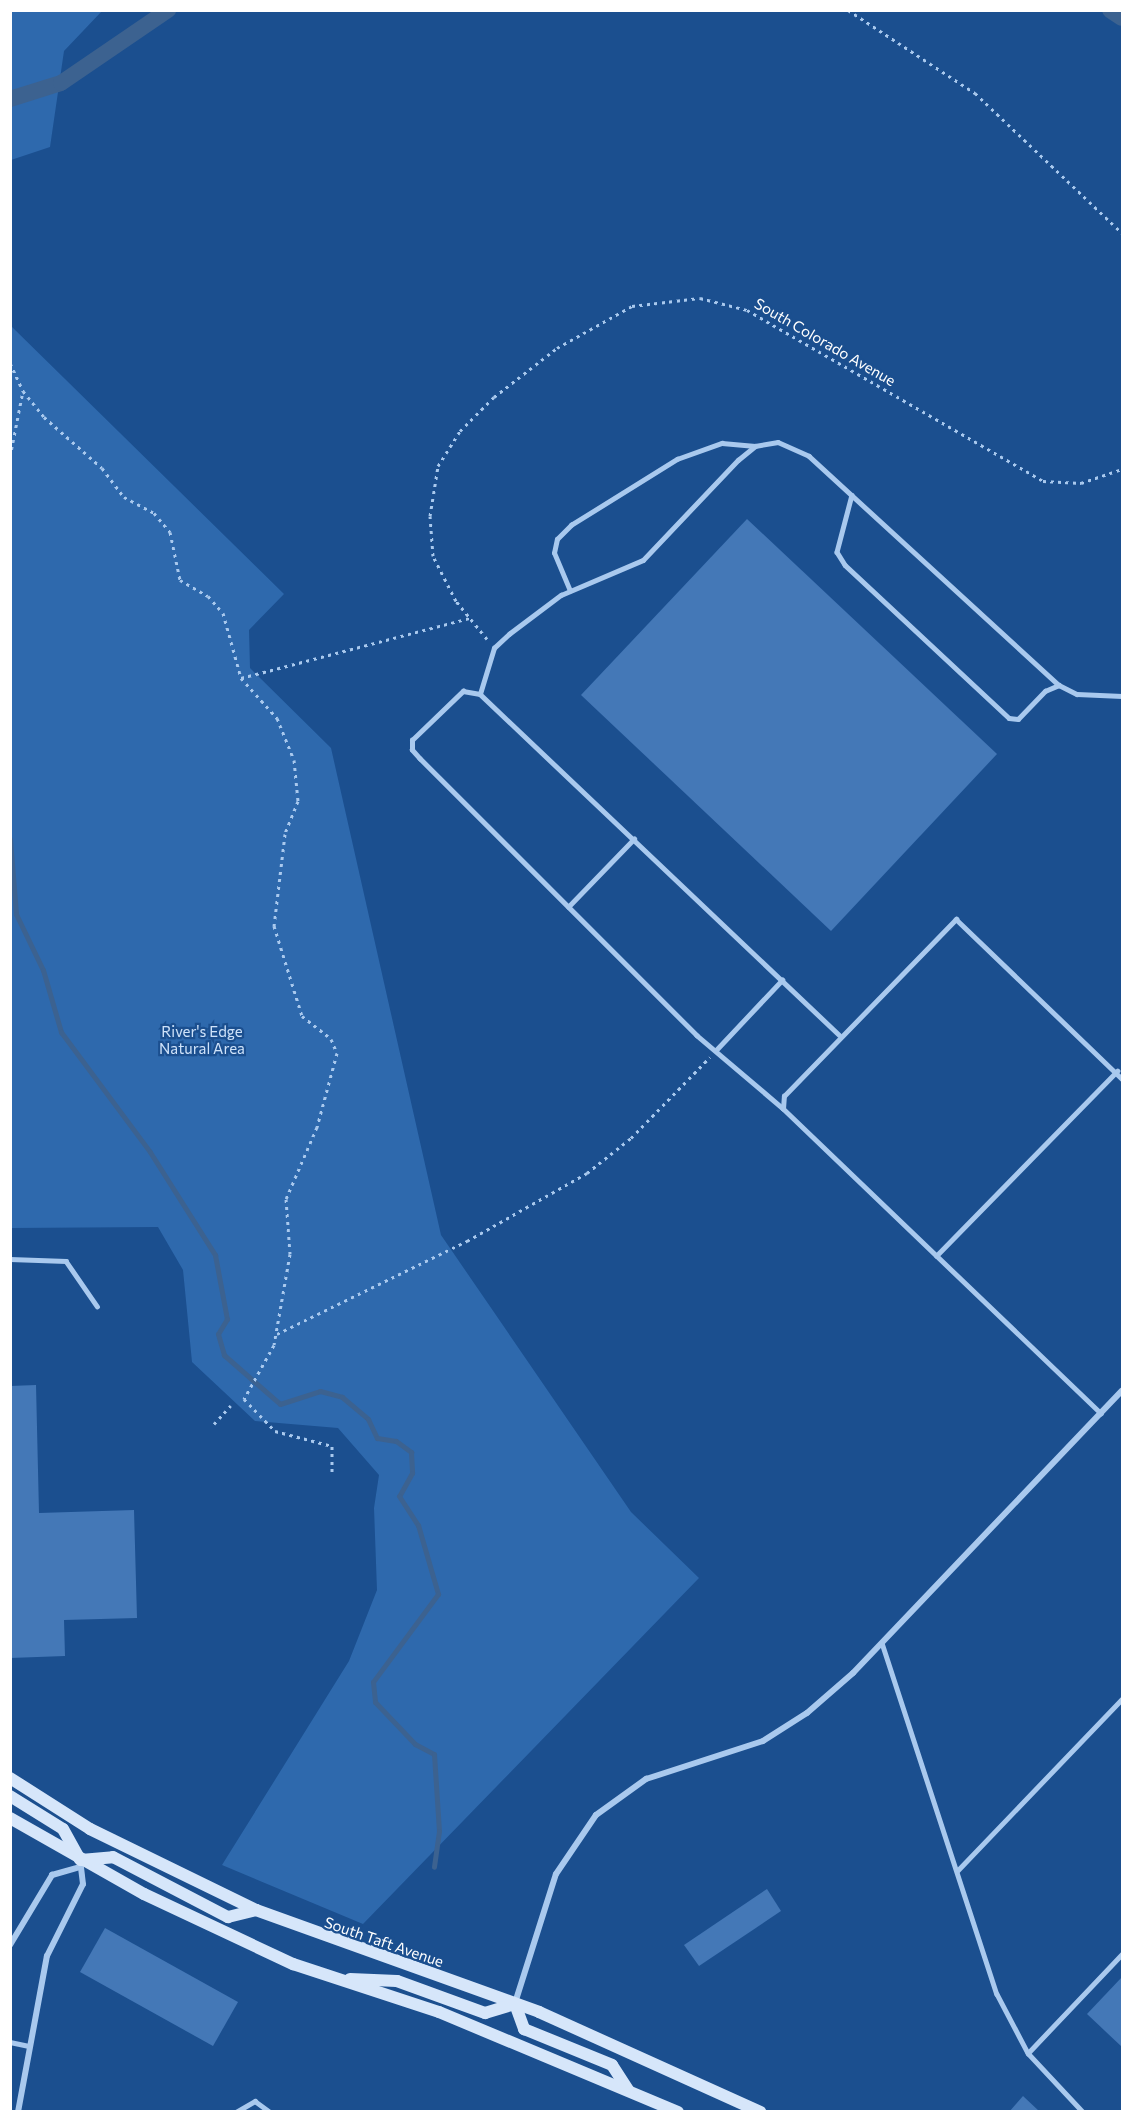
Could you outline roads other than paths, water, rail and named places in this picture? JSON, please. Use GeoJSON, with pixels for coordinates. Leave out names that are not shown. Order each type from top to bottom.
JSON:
{"type":"FeatureCollection","features":[{"type":"Feature","properties":{"kind":"main road","name":"South Taft Avenue"},"geometry":{"type":"LineString","coordinates":[[10,1778],[90,1829],[256,1910],[515,2004],[760,2112]]}},
{"type":"Feature","properties":{"kind":"main road"},"geometry":{"type":"LineString","coordinates":[[10,1796],[63,1829],[79,1864]]}},
{"type":"Feature","properties":{"kind":"main road"},"geometry":{"type":"LineString","coordinates":[[10,1818],[79,1864],[293,1964],[439,2012],[678,2112]]}},
{"type":"Feature","properties":{"kind":"main road"},"geometry":{"type":"LineString","coordinates":[[79,1864],[113,1857],[228,1917],[256,1910]]}},
{"type":"Feature","properties":{"kind":"main road"},"geometry":{"type":"LineString","coordinates":[[336,1978],[397,1981],[485,2013],[515,2004],[524,2029],[612,2065],[628,2090]]}},
{"type":"Feature","properties":{"kind":"street"},"geometry":{"type":"LineString","coordinates":[[515,2004],[556,1874],[596,1815],[646,1779],[784,1730],[882,1643],[1122,1391]]}},
{"type":"Feature","properties":{"kind":"street"},"geometry":{"type":"LineString","coordinates":[[10,1945],[52,1875],[79,1864],[83,1884],[47,1956],[18,2112]]}},
{"type":"Feature","properties":{"kind":"lane"},"geometry":{"type":"LineString","coordinates":[[570,591],[554,553],[556,539],[572,525],[677,459],[722,443],[754,446],[789,444],[852,495],[1059,685],[1077,694],[1122,696]]}},
{"type":"Feature","properties":{"kind":"lane"},"geometry":{"type":"LineString","coordinates":[[480,694],[494,648],[570,591],[643,560],[754,446]]}},
{"type":"Feature","properties":{"kind":"lane"},"geometry":{"type":"LineString","coordinates":[[852,495],[837,552],[845,565],[1009,718],[1018,719],[1059,685]]}},
{"type":"Feature","properties":{"kind":"lane"},"geometry":{"type":"LineString","coordinates":[[839,1035],[480,694],[463,692],[446,703],[412,740],[411,750],[697,1036],[717,1049],[783,1109],[1101,1414]]}},
{"type":"Feature","properties":{"kind":"lane"},"geometry":{"type":"LineString","coordinates":[[568,907],[634,839]]}},
{"type":"Feature","properties":{"kind":"lane"},"geometry":{"type":"LineString","coordinates":[[783,1109],[790,1086],[956,919],[1117,1071],[1122,1079]]}},
{"type":"Feature","properties":{"kind":"lane"},"geometry":{"type":"LineString","coordinates":[[717,1049],[782,980]]}},
{"type":"Feature","properties":{"kind":"lane"},"geometry":{"type":"LineString","coordinates":[[936,1256],[1117,1071]]}},
{"type":"Feature","properties":{"kind":"lane"},"geometry":{"type":"LineString","coordinates":[[10,1259],[66,1261],[98,1306]]}},
{"type":"Feature","properties":{"kind":"lane"},"geometry":{"type":"LineString","coordinates":[[882,1643],[997,1994],[1028,2053],[1083,2112]]}},
{"type":"Feature","properties":{"kind":"lane"},"geometry":{"type":"LineString","coordinates":[[957,1871],[1122,1699]]}},
{"type":"Feature","properties":{"kind":"lane"},"geometry":{"type":"LineString","coordinates":[[1028,2053],[1122,1954]]}},
{"type":"Feature","properties":{"kind":"lane"},"geometry":{"type":"LineString","coordinates":[[10,2042],[29,2046]]}},
{"type":"Feature","properties":{"kind":"lane"},"geometry":{"type":"LineString","coordinates":[[236,2112],[255,2101],[270,2112]]}},
{"type":"Feature","properties":{"kind":"waterway"},"geometry":{"type":"LineString","coordinates":[[10,99],[61,83],[168,10]]}},
{"type":"Feature","properties":{"kind":"waterway"},"geometry":{"type":"LineString","coordinates":[[1110,10],[1122,18]]}},
{"type":"Feature","properties":{"kind":"waterway"},"geometry":{"type":"LineString","coordinates":[[10,839],[16,914],[43,970],[61,1032],[150,1152],[215,1255],[227,1319],[218,1334],[224,1355],[280,1404],[320,1391],[342,1397],[368,1419],[377,1438],[396,1441],[411,1452],[412,1473],[399,1496],[418,1525],[438,1594],[373,1682],[375,1702],[415,1744],[434,1754],[439,1831],[434,1867]]}},
{"type":"Feature","properties":{"kind":"park label","name":"River's Edge Natural Area"},"geometry":{"type":"Point","coordinates":[202,1040]}}]}
